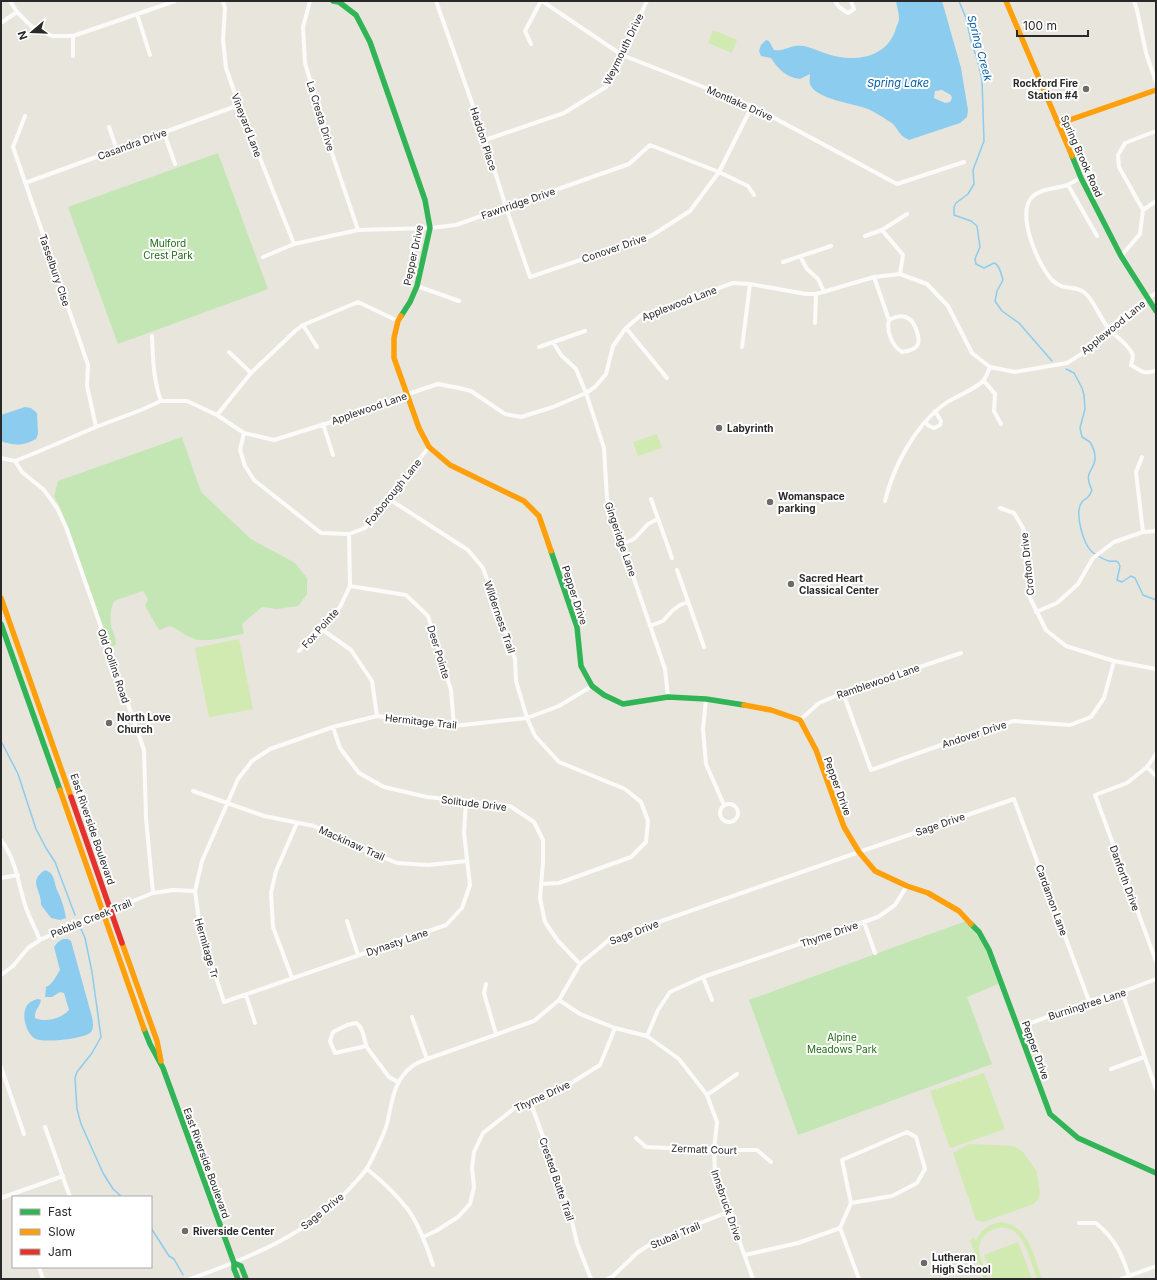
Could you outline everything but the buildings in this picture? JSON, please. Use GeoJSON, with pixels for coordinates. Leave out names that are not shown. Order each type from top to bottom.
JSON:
{"type":"FeatureCollection","features":[{"type":"Feature","properties":{"kind":"street"},"geometry":{"type":"LineString","coordinates":[[10,1],[17,12],[32,27],[52,36],[73,36],[175,1]]}},
{"type":"Feature","properties":{"kind":"street","name":"Vineyard Lane"},"geometry":{"type":"LineString","coordinates":[[223,1],[225,8],[223,40],[226,68],[238,105],[294,244]]}},
{"type":"Feature","properties":{"kind":"street","name":"La Cresta Drive"},"geometry":{"type":"LineString","coordinates":[[310,1],[303,27],[305,62],[331,150],[358,230]]}},
{"type":"Feature","properties":{"kind":"street","name":"Pepper Drive"},"geometry":{"type":"LineString","coordinates":[[333,1],[338,2],[356,15],[370,42],[425,200],[430,228],[417,286],[410,302],[398,321],[394,338],[394,358],[419,428],[429,446],[450,464],[524,501],[539,516],[577,627],[582,666],[592,686],[604,695],[623,704],[668,697],[706,699],[771,710],[800,720],[816,750],[844,827],[859,852],[875,870],[907,886],[928,893],[958,911],[979,932],[989,950],[1050,1114],[1078,1138],[1156,1173]]}},
{"type":"Feature","properties":{"kind":"street","name":"Haddon Place"},"geometry":{"type":"LineString","coordinates":[[436,1],[485,140],[530,277]]}},
{"type":"Feature","properties":{"kind":"street"},"geometry":{"type":"LineString","coordinates":[[531,44],[525,31],[542,1]]}},
{"type":"Feature","properties":{"kind":"street","name":"Montlake Drive"},"geometry":{"type":"LineString","coordinates":[[542,1],[622,55],[752,106],[897,184],[964,162]]}},
{"type":"Feature","properties":{"kind":"street","name":"Weymouth Drive"},"geometry":{"type":"LineString","coordinates":[[485,140],[564,113],[606,87],[647,1]]}},
{"type":"Feature","properties":{"kind":"street"},"geometry":{"type":"LineString","coordinates":[[835,1],[839,7],[848,13],[854,9],[852,1]]}},
{"type":"Feature","properties":{"kind":"street","name":"Spring Brook Road"},"geometry":{"type":"LineString","coordinates":[[1006,1],[1081,178],[1121,256],[1156,311]]}},
{"type":"Feature","properties":{"kind":"street"},"geometry":{"type":"LineString","coordinates":[[1134,1],[1146,53],[1156,82]]}},
{"type":"Feature","properties":{"kind":"street"},"geometry":{"type":"LineString","coordinates":[[1,23],[17,12]]}},
{"type":"Feature","properties":{"kind":"street"},"geometry":{"type":"LineString","coordinates":[[137,14],[150,55]]}},
{"type":"Feature","properties":{"kind":"street"},"geometry":{"type":"LineString","coordinates":[[73,36],[73,56]]}},
{"type":"Feature","properties":{"kind":"street"},"geometry":{"type":"LineString","coordinates":[[1058,124],[1156,90]]}},
{"type":"Feature","properties":{"kind":"street","name":"Casandra Drive"},"geometry":{"type":"LineString","coordinates":[[25,183],[238,105]]}},
{"type":"Feature","properties":{"kind":"street","name":"Conover Drive"},"geometry":{"type":"LineString","coordinates":[[530,277],[651,236],[690,211],[719,172],[752,106]]}},
{"type":"Feature","properties":{"kind":"street","name":"Tasselbury Clse"},"geometry":{"type":"LineString","coordinates":[[24,116],[13,147],[88,365],[87,386],[96,427]]}},
{"type":"Feature","properties":{"kind":"street"},"geometry":{"type":"LineString","coordinates":[[109,127],[117,150]]}},
{"type":"Feature","properties":{"kind":"street"},"geometry":{"type":"LineString","coordinates":[[1121,256],[1140,234],[1143,210],[1119,167],[1118,155],[1125,143],[1156,131]]}},
{"type":"Feature","properties":{"kind":"street"},"geometry":{"type":"LineString","coordinates":[[164,133],[175,164]]}},
{"type":"Feature","properties":{"kind":"street","name":"Fawnridge Drive"},"geometry":{"type":"LineString","coordinates":[[263,257],[294,244],[358,230],[430,228],[456,225],[629,164],[650,145],[719,172],[748,186],[754,195]]}},
{"type":"Feature","properties":{"kind":"street"},"geometry":{"type":"LineString","coordinates":[[1081,178],[1068,185],[1042,191],[1034,195],[1028,202],[1026,213],[1029,235],[1036,256],[1052,280],[1062,287],[1075,288],[1085,292],[1108,328],[1129,348],[1133,357],[1131,365],[1141,373],[1156,371]]}},
{"type":"Feature","properties":{"kind":"street"},"geometry":{"type":"LineString","coordinates":[[1068,185],[1097,236]]}},
{"type":"Feature","properties":{"kind":"street"},"geometry":{"type":"LineString","coordinates":[[1143,210],[1156,201]]}},
{"type":"Feature","properties":{"kind":"street"},"geometry":{"type":"LineString","coordinates":[[865,236],[882,230],[906,214]]}},
{"type":"Feature","properties":{"kind":"street"},"geometry":{"type":"LineString","coordinates":[[882,230],[903,255],[900,274]]}},
{"type":"Feature","properties":{"kind":"street"},"geometry":{"type":"LineString","coordinates":[[783,262],[832,246]]}},
{"type":"Feature","properties":{"kind":"street"},"geometry":{"type":"LineString","coordinates":[[800,256],[807,269],[818,279],[824,292]]}},
{"type":"Feature","properties":{"kind":"street","name":"Applewood Lane"},"geometry":{"type":"LineString","coordinates":[[1,458],[15,460],[35,453],[161,401],[187,401],[217,415],[244,434],[274,440],[363,412],[438,384],[471,391],[505,414],[521,417],[553,407],[586,393],[595,387],[606,374],[613,346],[626,328],[640,316],[733,283],[750,284],[806,294],[816,294],[874,277],[900,274],[927,284],[948,306],[972,353],[990,367],[1015,372],[1067,363],[1090,348],[1108,328],[1156,293]]}},
{"type":"Feature","properties":{"kind":"street"},"geometry":{"type":"LineString","coordinates":[[874,277],[889,320],[888,330],[893,344],[902,352],[915,348],[918,345],[920,340],[914,322],[910,318],[904,316],[894,317],[889,320]]}},
{"type":"Feature","properties":{"kind":"street"},"geometry":{"type":"LineString","coordinates":[[742,347],[750,284]]}},
{"type":"Feature","properties":{"kind":"street"},"geometry":{"type":"LineString","coordinates":[[417,286],[459,302]]}},
{"type":"Feature","properties":{"kind":"street"},"geometry":{"type":"LineString","coordinates":[[815,323],[816,294]]}},
{"type":"Feature","properties":{"kind":"street"},"geometry":{"type":"LineString","coordinates":[[217,415],[251,373],[294,331],[303,325],[358,302],[398,321]]}},
{"type":"Feature","properties":{"kind":"street"},"geometry":{"type":"LineString","coordinates":[[303,325],[317,347]]}},
{"type":"Feature","properties":{"kind":"street"},"geometry":{"type":"LineString","coordinates":[[626,328],[668,378]]}},
{"type":"Feature","properties":{"kind":"street"},"geometry":{"type":"LineString","coordinates":[[539,347],[585,331]]}},
{"type":"Feature","properties":{"kind":"street"},"geometry":{"type":"LineString","coordinates":[[152,336],[153,370],[157,391],[161,401]]}},
{"type":"Feature","properties":{"kind":"street","name":"Gingeridge Lane"},"geometry":{"type":"LineString","coordinates":[[554,342],[561,355],[576,368],[604,448],[607,499],[613,522],[665,670],[668,697]]}},
{"type":"Feature","properties":{"kind":"street"},"geometry":{"type":"LineString","coordinates":[[229,352],[251,373]]}},
{"type":"Feature","properties":{"kind":"street"},"geometry":{"type":"LineString","coordinates":[[885,501],[895,469],[915,435],[925,422],[944,404],[984,381],[990,367]]}},
{"type":"Feature","properties":{"kind":"street"},"geometry":{"type":"LineString","coordinates":[[984,381],[995,394],[994,411],[1001,424]]}},
{"type":"Feature","properties":{"kind":"street"},"geometry":{"type":"LineString","coordinates":[[925,422],[934,428],[940,425],[941,421],[935,411]]}},
{"type":"Feature","properties":{"kind":"street","name":"Applewood Lane"},"geometry":{"type":"LineString","coordinates":[[323,424],[333,455]]}},
{"type":"Feature","properties":{"kind":"street","name":"Foxborough Lane"},"geometry":{"type":"LineString","coordinates":[[244,434],[240,450],[245,466],[254,480],[321,533],[349,534],[364,528],[429,446]]}},
{"type":"Feature","properties":{"kind":"street"},"geometry":{"type":"LineString","coordinates":[[1142,457],[1136,472],[1143,532]]}},
{"type":"Feature","properties":{"kind":"street","name":"Old Collins Road"},"geometry":{"type":"LineString","coordinates":[[15,460],[22,472],[44,490],[66,527],[144,750],[146,818],[152,893]]}},
{"type":"Feature","properties":{"kind":"street","name":"Wilderness Trail"},"geometry":{"type":"LineString","coordinates":[[388,499],[468,550],[482,568],[514,659],[516,681],[527,718],[535,736],[559,762],[625,789],[641,802],[648,821],[646,842],[631,857],[559,883],[541,884]]}},
{"type":"Feature","properties":{"kind":"street"},"geometry":{"type":"LineString","coordinates":[[651,499],[672,558]]}},
{"type":"Feature","properties":{"kind":"street","name":"Crofton Drive"},"geometry":{"type":"LineString","coordinates":[[1000,508],[1014,513],[1023,528],[1030,598],[1046,630],[1066,646],[1114,661],[1156,669]]}},
{"type":"Feature","properties":{"kind":"street"},"geometry":{"type":"LineString","coordinates":[[622,544],[634,539],[648,524],[658,519]]}},
{"type":"Feature","properties":{"kind":"street"},"geometry":{"type":"LineString","coordinates":[[1036,612],[1057,603],[1078,584],[1094,557],[1114,542],[1143,532],[1156,531]]}},
{"type":"Feature","properties":{"kind":"street","name":"Fox Pointe"},"geometry":{"type":"LineString","coordinates":[[299,652],[340,607],[350,586],[349,534]]}},
{"type":"Feature","properties":{"kind":"street"},"geometry":{"type":"LineString","coordinates":[[677,570],[704,647]]}},
{"type":"Feature","properties":{"kind":"street","name":"Deer Pointe"},"geometry":{"type":"LineString","coordinates":[[350,586],[406,595],[428,616],[451,690],[454,726]]}},
{"type":"Feature","properties":{"kind":"street","name":"East Riverside Boulevard"},"geometry":{"type":"LineString","coordinates":[[1,598],[112,910],[157,1041],[163,1068],[234,1263],[234,1269],[238,1279]]}},
{"type":"Feature","properties":{"kind":"street"},"geometry":{"type":"LineString","coordinates":[[650,626],[662,621],[680,605],[688,602]]}},
{"type":"Feature","properties":{"kind":"street","name":"East Riverside Boulevard"},"geometry":{"type":"LineString","coordinates":[[1,624],[150,1044],[163,1068]]}},
{"type":"Feature","properties":{"kind":"street"},"geometry":{"type":"LineString","coordinates":[[320,628],[351,650],[372,680],[377,716]]}},
{"type":"Feature","properties":{"kind":"street","name":"Ramblewood Lane"},"geometry":{"type":"LineString","coordinates":[[800,720],[819,703],[843,693],[961,653]]}},
{"type":"Feature","properties":{"kind":"street","name":"Andover Drive"},"geometry":{"type":"LineString","coordinates":[[843,693],[871,770],[1014,721],[1070,725],[1091,717],[1104,698],[1114,661]]}},
{"type":"Feature","properties":{"kind":"street","name":"Hermitage Trail"},"geometry":{"type":"LineString","coordinates":[[227,803],[238,779],[252,762],[270,749],[333,727],[377,716],[454,726],[527,718],[559,706],[592,686]]}},
{"type":"Feature","properties":{"kind":"street"},"geometry":{"type":"LineString","coordinates":[[706,699],[703,729],[706,764],[724,805]]}},
{"type":"Feature","properties":{"kind":"street","name":"Solitude Drive"},"geometry":{"type":"LineString","coordinates":[[333,727],[340,748],[359,773],[384,787],[427,797],[510,806],[534,822],[543,840],[540,898],[545,922],[558,941],[580,964]]}},
{"type":"Feature","properties":{"kind":"street"},"geometry":{"type":"LineString","coordinates":[[1156,754],[1148,767],[1156,776]]}},
{"type":"Feature","properties":{"kind":"street","name":"Danforth Drive"},"geometry":{"type":"LineString","coordinates":[[1148,767],[1127,783],[1095,795],[1156,961]]}},
{"type":"Feature","properties":{"kind":"street","name":"Mackinaw Trail"},"geometry":{"type":"LineString","coordinates":[[192,791],[264,816],[314,826],[397,863],[428,865],[467,861]]}},
{"type":"Feature","properties":{"kind":"street","name":"Sage Drive"},"geometry":{"type":"LineString","coordinates":[[190,1279],[234,1263],[281,1241],[312,1222],[339,1200],[367,1169],[386,1126],[392,1099],[398,1082],[413,1065],[534,1021],[558,1000],[580,964],[610,939],[1014,799]]}},
{"type":"Feature","properties":{"kind":"street","name":"Cardamon Lane"},"geometry":{"type":"LineString","coordinates":[[1014,799],[1089,1001]]}},
{"type":"Feature","properties":{"kind":"street","name":"Dynasty Lane"},"geometry":{"type":"LineString","coordinates":[[224,1002],[446,925],[462,908],[470,885],[464,833],[466,801]]}},
{"type":"Feature","properties":{"kind":"street","name":"Hermitage Tr"},"geometry":{"type":"LineString","coordinates":[[224,1002],[200,928],[194,891],[202,861],[227,803]]}},
{"type":"Feature","properties":{"kind":"street"},"geometry":{"type":"LineString","coordinates":[[730,804],[736,806],[739,812],[735,821],[729,822],[722,818],[720,810],[724,805],[730,804]]}},
{"type":"Feature","properties":{"kind":"street"},"geometry":{"type":"LineString","coordinates":[[292,978],[273,927],[271,892],[276,871],[297,823]]}},
{"type":"Feature","properties":{"kind":"street"},"geometry":{"type":"LineString","coordinates":[[1,840],[11,856],[26,907],[40,940]]}},
{"type":"Feature","properties":{"kind":"street"},"geometry":{"type":"LineString","coordinates":[[1,878],[18,876]]}},
{"type":"Feature","properties":{"kind":"street","name":"Thyme Drive"},"geometry":{"type":"LineString","coordinates":[[647,1036],[658,1010],[670,992],[703,977],[878,917],[891,910],[900,899],[907,886]]}},
{"type":"Feature","properties":{"kind":"street","name":"Pebble Creek Trail"},"geometry":{"type":"LineString","coordinates":[[1,975],[13,966],[28,948],[40,940],[61,930],[152,893],[173,890],[194,891]]}},
{"type":"Feature","properties":{"kind":"street"},"geometry":{"type":"LineString","coordinates":[[347,921],[358,955]]}},
{"type":"Feature","properties":{"kind":"street"},"geometry":{"type":"LineString","coordinates":[[864,922],[876,953]]}},
{"type":"Feature","properties":{"kind":"street"},"geometry":{"type":"LineString","coordinates":[[703,977],[712,1000]]}},
{"type":"Feature","properties":{"kind":"street","name":"Burningtree Lane"},"geometry":{"type":"LineString","coordinates":[[1018,1028],[1089,1001],[1122,992],[1156,979]]}},
{"type":"Feature","properties":{"kind":"street"},"geometry":{"type":"LineString","coordinates":[[486,984],[484,993],[496,1034]]}},
{"type":"Feature","properties":{"kind":"street"},"geometry":{"type":"LineString","coordinates":[[1122,992],[1156,1089]]}},
{"type":"Feature","properties":{"kind":"street"},"geometry":{"type":"LineString","coordinates":[[246,995],[255,1023]]}},
{"type":"Feature","properties":{"kind":"street","name":"Innsbruck Drive"},"geometry":{"type":"LineString","coordinates":[[558,1000],[580,1014],[615,1028],[647,1036],[679,1059],[707,1095],[717,1122],[714,1150],[715,1174],[753,1279]]}},
{"type":"Feature","properties":{"kind":"street"},"geometry":{"type":"LineString","coordinates":[[412,1017],[427,1059]]}},
{"type":"Feature","properties":{"kind":"street"},"geometry":{"type":"LineString","coordinates":[[366,1046],[335,1053],[330,1041],[333,1032],[347,1025],[356,1023],[360,1025],[366,1046],[389,1077],[398,1082]]}},
{"type":"Feature","properties":{"kind":"street","name":"Thyme Drive"},"geometry":{"type":"LineString","coordinates":[[423,1237],[436,1231],[458,1216],[470,1204],[474,1187],[472,1168],[474,1152],[483,1133],[516,1107],[560,1090],[600,1065],[615,1028]]}},
{"type":"Feature","properties":{"kind":"street"},"geometry":{"type":"LineString","coordinates":[[1111,1069],[1144,1057]]}},
{"type":"Feature","properties":{"kind":"street"},"geometry":{"type":"LineString","coordinates":[[1,1067],[24,1134]]}},
{"type":"Feature","properties":{"kind":"street"},"geometry":{"type":"LineString","coordinates":[[707,1095],[737,1074]]}},
{"type":"Feature","properties":{"kind":"street","name":"Crested Butte Trail"},"geometry":{"type":"LineString","coordinates":[[530,1101],[568,1205],[577,1243],[591,1279]]}},
{"type":"Feature","properties":{"kind":"street"},"geometry":{"type":"LineString","coordinates":[[45,1127],[70,1196]]}},
{"type":"Feature","properties":{"kind":"street"},"geometry":{"type":"LineString","coordinates":[[851,1203],[892,1196],[918,1183],[925,1168],[916,1137],[907,1132],[842,1160],[851,1203],[840,1228],[859,1279]]}},
{"type":"Feature","properties":{"kind":"street","name":"Zermatt Court"},"geometry":{"type":"LineString","coordinates":[[636,1138],[646,1147],[757,1150],[771,1162]]}},
{"type":"Feature","properties":{"kind":"street"},"geometry":{"type":"LineString","coordinates":[[367,1169],[384,1183],[410,1212],[423,1237],[433,1265]]}},
{"type":"Feature","properties":{"kind":"street"},"geometry":{"type":"LineString","coordinates":[[1,1198],[12,1196],[62,1176]]}},
{"type":"Feature","properties":{"kind":"street","name":"Stubai Trail"},"geometry":{"type":"LineString","coordinates":[[607,1279],[614,1276],[637,1253],[655,1241],[728,1212]]}},
{"type":"Feature","properties":{"kind":"street"},"geometry":{"type":"LineString","coordinates":[[1079,1223],[1096,1222],[1108,1234],[1116,1244],[1122,1256],[1129,1276]]}},
{"type":"Feature","properties":{"kind":"street"},"geometry":{"type":"LineString","coordinates":[[745,1255],[798,1243],[840,1228]]}},
{"type":"Feature","properties":{"kind":"street","name":"East Riverside Boulevard"},"geometry":{"type":"LineString","coordinates":[[234,1263],[241,1266],[246,1279]]}},
{"type":"Feature","properties":{"kind":"street"},"geometry":{"type":"LineString","coordinates":[[1121,1279],[1156,1266]]}},
{"type":"Feature","properties":{"kind":"street"},"geometry":{"type":"LineString","coordinates":[[39,1268],[43,1279]]}},
{"type":"Feature","properties":{"kind":"green space"},"geometry":{"type":"Polygon","coordinates":[[[713,30],[737,40],[732,53],[708,43],[713,30]]]}},
{"type":"Feature","properties":{"kind":"green space","name":"Mulford Crest Park"},"geometry":{"type":"Polygon","coordinates":[[[218,153],[268,289],[118,344],[68,207],[218,153]]]}},
{"type":"Feature","properties":{"kind":"green space"},"geometry":{"type":"Polygon","coordinates":[[[657,434],[662,448],[638,456],[633,442],[657,434]]]}},
{"type":"Feature","properties":{"kind":"green space"},"geometry":{"type":"Polygon","coordinates":[[[182,437],[201,492],[251,539],[295,563],[307,578],[307,594],[298,606],[277,609],[262,607],[242,624],[244,634],[217,639],[197,640],[170,626],[159,630],[145,606],[148,599],[143,591],[114,601],[111,612],[111,621],[116,645],[110,647],[71,535],[59,505],[54,497],[58,481],[182,437]]]}},
{"type":"Feature","properties":{"kind":"green space"},"geometry":{"type":"Polygon","coordinates":[[[239,639],[253,709],[209,717],[195,648],[239,639]]]}},
{"type":"Feature","properties":{"kind":"green space","name":"Alpine Meadows Park"},"geometry":{"type":"Polygon","coordinates":[[[966,921],[979,938],[985,949],[998,984],[967,997],[992,1064],[798,1135],[749,1000],[966,921]]]}},
{"type":"Feature","properties":{"kind":"green space"},"geometry":{"type":"Polygon","coordinates":[[[984,1073],[1005,1129],[950,1148],[930,1091],[984,1073]]]}},
{"type":"Feature","properties":{"kind":"green space"},"geometry":{"type":"Polygon","coordinates":[[[969,1144],[1014,1146],[1023,1152],[1037,1172],[1040,1193],[1034,1204],[983,1222],[976,1220],[953,1153],[969,1144]]]}},
{"type":"Feature","properties":{"kind":"green space"},"geometry":{"type":"Polygon","coordinates":[[[1001,1222],[1010,1224],[1018,1229],[1024,1236],[1033,1252],[1042,1279],[1037,1279],[1021,1238],[1012,1230],[999,1228],[988,1232],[980,1243],[979,1250],[989,1279],[984,1279],[970,1240],[974,1238],[976,1242],[980,1234],[986,1228],[1001,1222]]]}},
{"type":"Feature","properties":{"kind":"green space"},"geometry":{"type":"Polygon","coordinates":[[[1018,1242],[1032,1279],[993,1279],[984,1255],[1018,1242]]]}},
{"type":"Feature","properties":{"kind":"water","name":"Spring Lake"},"geometry":{"type":"Polygon","coordinates":[[[896,1],[942,1],[961,68],[968,110],[967,117],[960,123],[909,140],[902,135],[891,122],[878,114],[868,109],[819,94],[810,84],[810,74],[800,79],[795,78],[780,69],[771,58],[761,56],[759,51],[761,45],[766,40],[769,41],[774,50],[781,50],[800,45],[839,57],[857,58],[874,54],[888,44],[893,37],[899,20],[896,1]],[[942,90],[935,91],[934,98],[945,103],[950,102],[952,98],[951,95],[942,90]]]}},
{"type":"Feature","properties":{"kind":"water"},"geometry":{"type":"Polygon","coordinates":[[[25,407],[31,408],[37,413],[38,434],[36,439],[27,443],[18,444],[10,444],[1,441],[1,415],[25,407]]]}},
{"type":"Feature","properties":{"kind":"water"},"geometry":{"type":"Polygon","coordinates":[[[45,870],[51,873],[54,878],[66,918],[60,920],[51,918],[41,905],[36,882],[40,874],[45,870]]]}},
{"type":"Feature","properties":{"kind":"water"},"geometry":{"type":"Polygon","coordinates":[[[63,939],[68,939],[71,941],[92,1017],[93,1029],[91,1032],[81,1037],[64,1040],[40,1040],[32,1037],[25,1023],[24,1013],[28,1004],[34,1000],[41,1000],[35,1013],[35,1018],[44,1020],[54,1019],[69,1010],[64,993],[60,992],[52,997],[45,997],[46,987],[52,982],[60,970],[54,947],[63,939]]]}},
{"type":"Feature","properties":{"kind":"waterway","name":"Spring Creek"},"geometry":{"type":"LineString","coordinates":[[959,1],[966,18],[982,80],[984,141],[973,170],[974,184],[968,194],[956,203],[954,207],[954,215],[971,221],[977,226],[980,247],[975,259],[976,264],[984,268],[994,263],[999,268],[1003,280],[997,291],[995,301],[1002,311],[1019,323],[1052,361]]}},
{"type":"Feature","properties":{"kind":"waterway","name":"Spring Creek"},"geometry":{"type":"LineString","coordinates":[[1066,369],[1074,373],[1082,388],[1085,409],[1080,428],[1082,437],[1090,442],[1095,455],[1095,462],[1088,478],[1092,490],[1086,499],[1083,500],[1079,513],[1079,521],[1084,537],[1087,544],[1095,554],[1101,558],[1118,562],[1120,566],[1117,580],[1122,582],[1131,576],[1135,578],[1143,595],[1156,600]]}},
{"type":"Feature","properties":{"kind":"waterway"},"geometry":{"type":"LineString","coordinates":[[1,741],[18,774],[36,829],[55,862],[75,915]]}},
{"type":"Feature","properties":{"kind":"waterway"},"geometry":{"type":"LineString","coordinates":[[81,929],[85,938],[92,972],[101,1037],[92,1053],[77,1072],[75,1078],[77,1109],[81,1124],[103,1173],[113,1189],[121,1196]]}},
{"type":"Feature","properties":{"kind":"waterway"},"geometry":{"type":"LineString","coordinates":[[152,1230],[169,1256],[174,1259],[183,1275]]}},
{"type":"Feature","properties":{"kind":"traffic: fast"},"geometry":{"type":"LineString","coordinates":[[333,1],[339,2],[356,15],[370,42],[425,200],[430,228],[417,286],[410,302],[401,316]]}},
{"type":"Feature","properties":{"kind":"traffic: fast"},"geometry":{"type":"LineString","coordinates":[[1072,156],[1081,178],[1121,256],[1156,311]]}},
{"type":"Feature","properties":{"kind":"traffic: fast"},"geometry":{"type":"LineString","coordinates":[[551,551],[577,627],[581,666],[592,686],[604,695],[623,704],[668,697],[706,699],[744,705]]}},
{"type":"Feature","properties":{"kind":"traffic: fast"},"geometry":{"type":"LineString","coordinates":[[1,624],[60,790]]}},
{"type":"Feature","properties":{"kind":"traffic: fast"},"geometry":{"type":"LineString","coordinates":[[971,924],[979,932],[989,950],[1050,1114],[1078,1138],[1156,1173]]}},
{"type":"Feature","properties":{"kind":"traffic: fast"},"geometry":{"type":"LineString","coordinates":[[144,1029],[163,1068],[234,1263],[234,1269],[238,1279]]}},
{"type":"Feature","properties":{"kind":"traffic: fast"},"geometry":{"type":"LineString","coordinates":[[234,1263],[241,1266],[246,1279]]}},
{"type":"Feature","properties":{"kind":"traffic: slow"},"geometry":{"type":"LineString","coordinates":[[1006,1],[1072,156]]}},
{"type":"Feature","properties":{"kind":"traffic: slow"},"geometry":{"type":"LineString","coordinates":[[1058,124],[1156,90]]}},
{"type":"Feature","properties":{"kind":"traffic: slow"},"geometry":{"type":"LineString","coordinates":[[401,316],[398,321],[394,338],[394,358],[419,428],[429,447],[450,465],[524,501],[539,516],[551,551]]}},
{"type":"Feature","properties":{"kind":"traffic: slow"},"geometry":{"type":"LineString","coordinates":[[1,598],[71,797]]}},
{"type":"Feature","properties":{"kind":"traffic: slow"},"geometry":{"type":"LineString","coordinates":[[744,705],[771,710],[800,720],[816,750],[844,827],[859,852],[875,871],[907,886],[928,893],[959,911],[971,924]]}},
{"type":"Feature","properties":{"kind":"traffic: slow"},"geometry":{"type":"LineString","coordinates":[[60,790],[144,1029]]}},
{"type":"Feature","properties":{"kind":"traffic: slow"},"geometry":{"type":"LineString","coordinates":[[122,943],[157,1041],[161,1061]]}},
{"type":"Feature","properties":{"kind":"traffic: jam"},"geometry":{"type":"LineString","coordinates":[[71,797],[122,943]]}},
{"type":"Feature","properties":{"kind":"place","name":"Rockford Fire Station #4"},"geometry":{"type":"Point","coordinates":[1086,89]}},
{"type":"Feature","properties":{"kind":"place","name":"Labyrinth"},"geometry":{"type":"Point","coordinates":[719,428]}},
{"type":"Feature","properties":{"kind":"place","name":"Womanspace parking"},"geometry":{"type":"Point","coordinates":[770,502]}},
{"type":"Feature","properties":{"kind":"place","name":"Sacred Heart Classical Center"},"geometry":{"type":"Point","coordinates":[791,584]}},
{"type":"Feature","properties":{"kind":"place","name":"North Love Church"},"geometry":{"type":"Point","coordinates":[109,723]}},
{"type":"Feature","properties":{"kind":"place","name":"Riverside Center"},"geometry":{"type":"Point","coordinates":[185,1231]}},
{"type":"Feature","properties":{"kind":"place","name":"Lutheran High School"},"geometry":{"type":"Point","coordinates":[924,1263]}}]}
